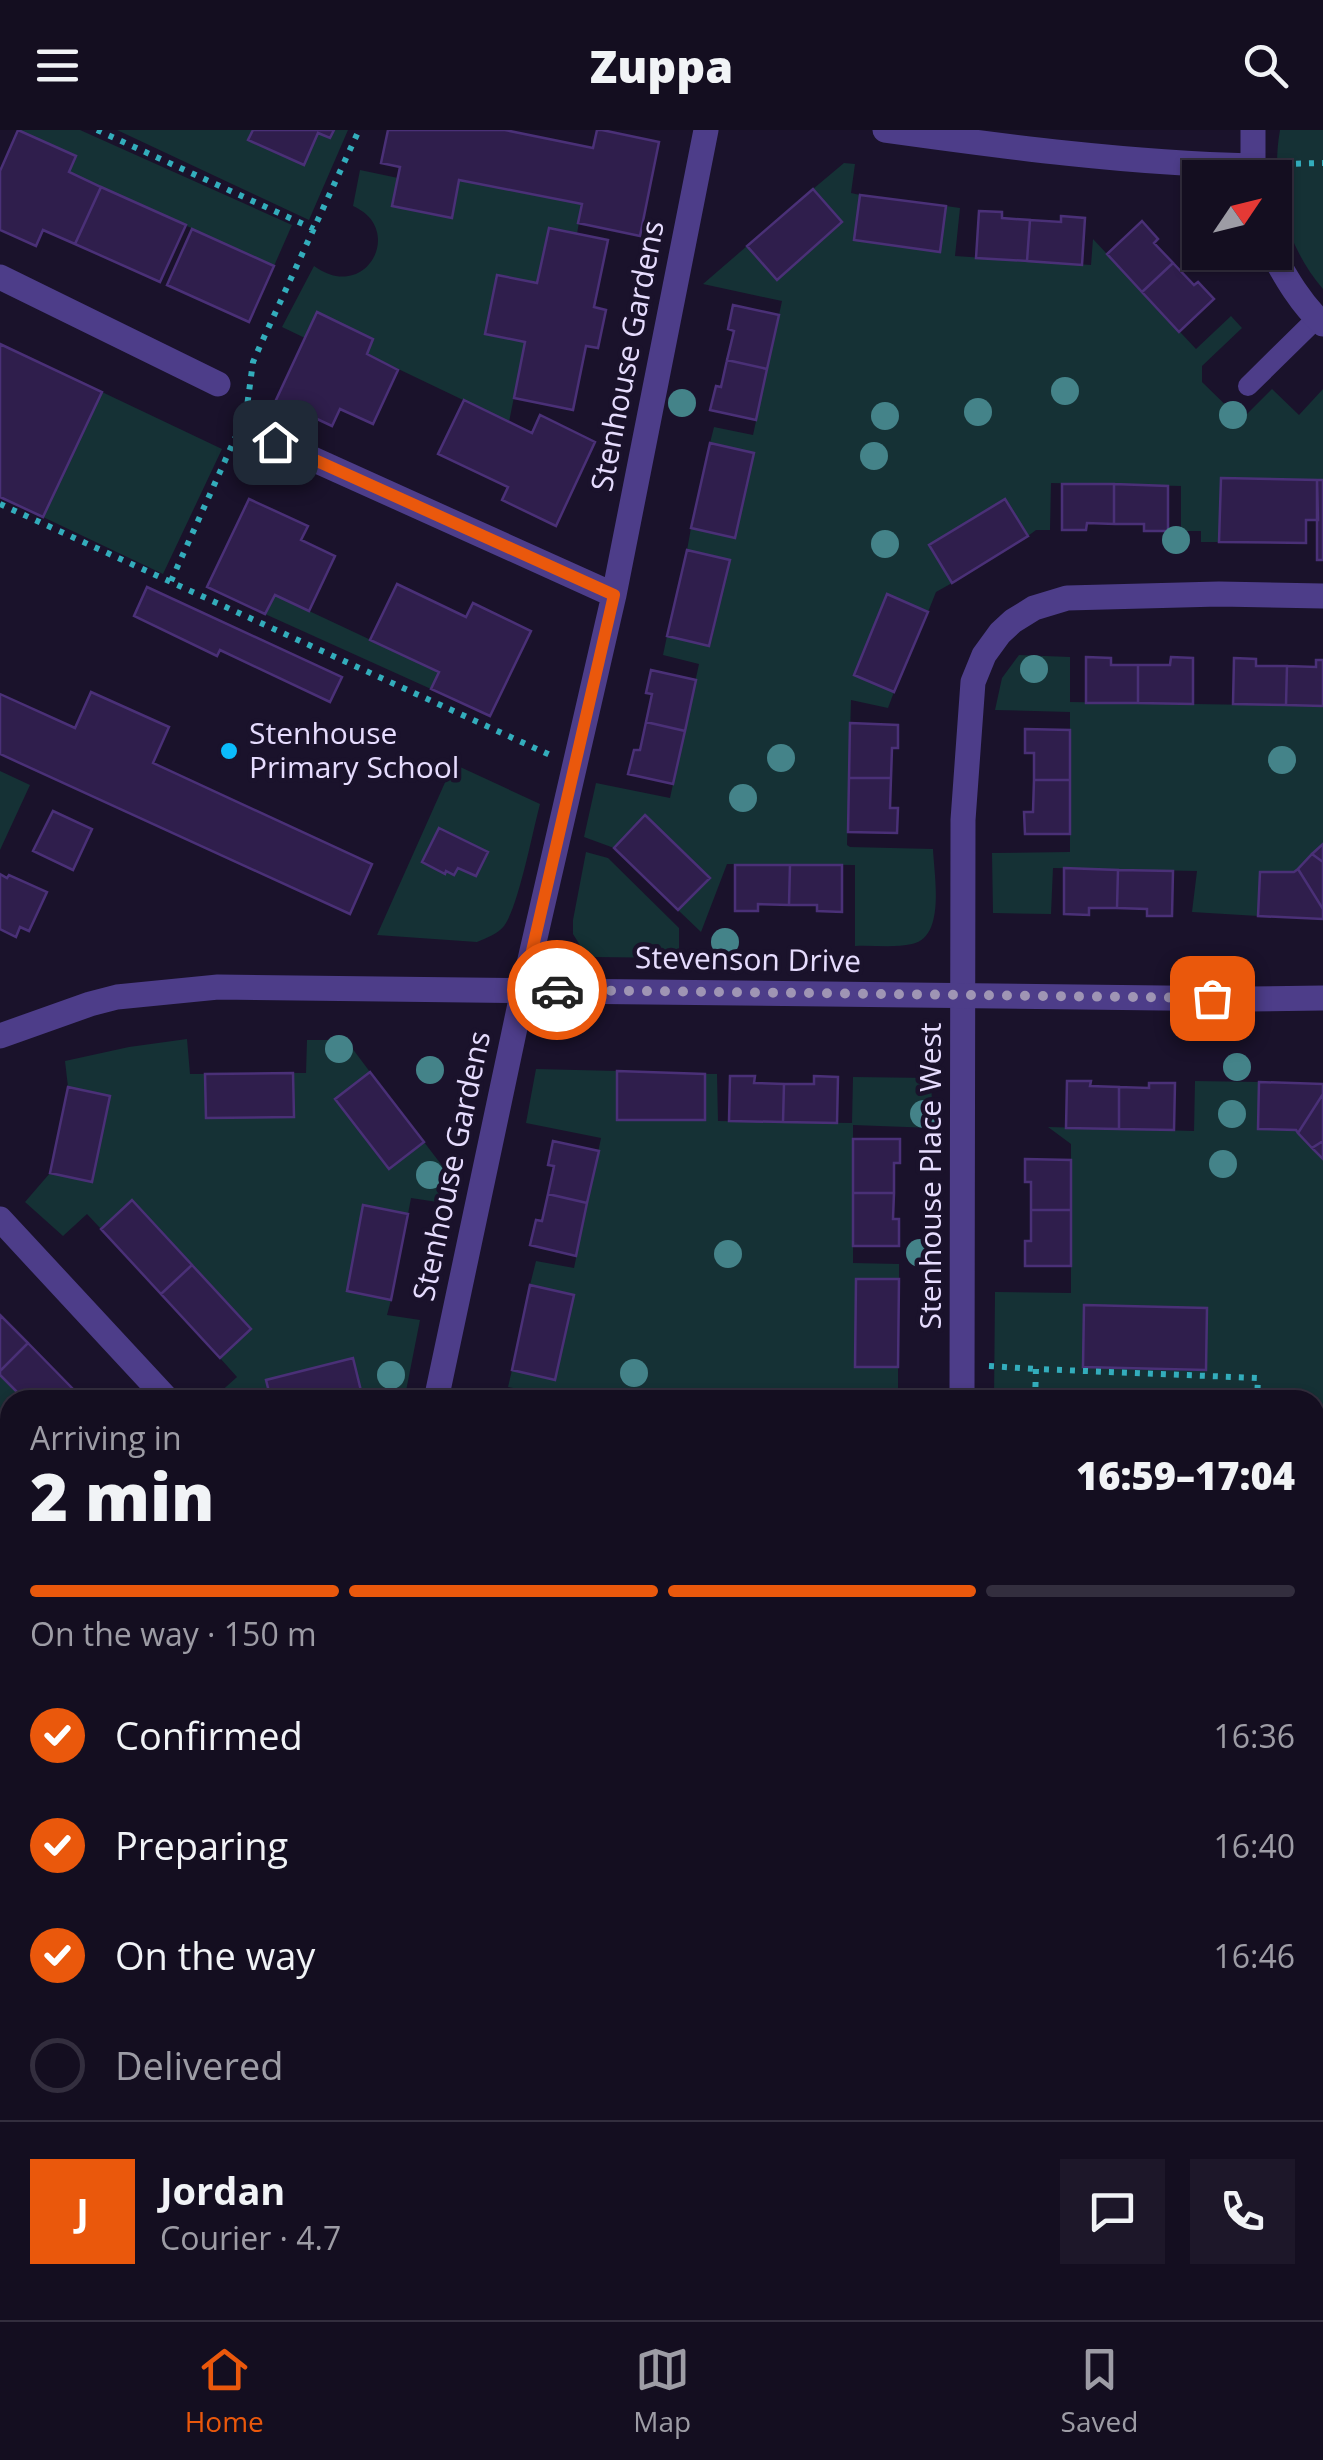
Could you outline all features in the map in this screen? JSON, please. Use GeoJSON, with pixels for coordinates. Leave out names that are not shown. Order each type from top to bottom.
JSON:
{"type":"FeatureCollection","features":[{"type":"Feature","properties":{"kind":"street","name":"Stenhouse Gardens"},"geometry":{"type":"LineString","coordinates":[[438,1390],[523,990],[614,595],[706,130]]}},
{"type":"Feature","properties":{"kind":"street"},"geometry":{"type":"LineString","coordinates":[[885,130],[1182,164]]}},
{"type":"Feature","properties":{"kind":"street"},"geometry":{"type":"LineString","coordinates":[[1252,160],[1253,130]]}},
{"type":"Feature","properties":{"kind":"street"},"geometry":{"type":"LineString","coordinates":[[1282,270],[1320,321]]}},
{"type":"Feature","properties":{"kind":"street"},"geometry":{"type":"LineString","coordinates":[[0,277],[218,384]]}},
{"type":"Feature","properties":{"kind":"street"},"geometry":{"type":"LineString","coordinates":[[275,442],[614,595]]}},
{"type":"Feature","properties":{"kind":"street","name":"Stenhouse Place West"},"geometry":{"type":"LineString","coordinates":[[962,1390],[963,820],[973,682],[984,655],[1013,621],[1034,608],[1067,598],[1323,596]]}},
{"type":"Feature","properties":{"kind":"street","name":"Stevenson Drive"},"geometry":{"type":"LineString","coordinates":[[0,1036],[116,997],[237,987],[1323,998]]}},
{"type":"Feature","properties":{"kind":"street"},"geometry":{"type":"LineString","coordinates":[[0,1219],[159,1390]]}},
{"type":"Feature","properties":{"kind":"lane"},"geometry":{"type":"LineString","coordinates":[[1248,386],[1320,321]]}},
{"type":"Feature","properties":{"kind":"path"},"geometry":{"type":"LineString","coordinates":[[98,130],[314,229]]}},
{"type":"Feature","properties":{"kind":"path"},"geometry":{"type":"LineString","coordinates":[[171,582],[246,414],[253,362],[360,130]]}},
{"type":"Feature","properties":{"kind":"path"},"geometry":{"type":"LineString","coordinates":[[218,384],[246,414]]}},
{"type":"Feature","properties":{"kind":"path"},"geometry":{"type":"LineString","coordinates":[[0,504],[574,766]]}},
{"type":"Feature","properties":{"kind":"path"},"geometry":{"type":"LineString","coordinates":[[962,1364],[1258,1378],[1257,1390]]}},
{"type":"Feature","properties":{"kind":"path"},"geometry":{"type":"LineString","coordinates":[[1035,1390],[1036,1369]]}},
{"type":"Feature","properties":{"kind":"green space"},"geometry":{"type":"Polygon","coordinates":[[[17,130],[80,130],[292,225],[274,266],[69,172],[75,156],[17,130]]]}},
{"type":"Feature","properties":{"kind":"green space"},"geometry":{"type":"Polygon","coordinates":[[[117,130],[253,130],[249,139],[304,165],[318,133],[330,138],[334,130],[348,130],[309,220],[117,130]]]}},
{"type":"Feature","properties":{"kind":"green space"},"geometry":{"type":"Polygon","coordinates":[[[1280,130],[1323,130],[1323,289],[1292,239],[1292,160],[1277,160],[1280,130]]]}},
{"type":"Feature","properties":{"kind":"green space"},"geometry":{"type":"Polygon","coordinates":[[[844,163],[855,164],[851,193],[860,195],[854,240],[940,252],[946,206],[960,208],[955,256],[1091,265],[1093,239],[1196,349],[1231,316],[1242,328],[1202,366],[1202,382],[1241,420],[1272,389],[1299,415],[1323,389],[1323,480],[1221,478],[1219,542],[1201,542],[1201,531],[1181,531],[1181,486],[1051,483],[1050,530],[1036,530],[1028,536],[1006,500],[952,583],[936,592],[928,612],[888,595],[854,674],[894,692],[888,708],[851,700],[847,845],[933,849],[936,904],[930,930],[923,939],[898,946],[855,946],[855,865],[727,864],[701,932],[678,910],[709,878],[644,816],[614,848],[584,837],[596,783],[670,798],[699,664],[663,655],[667,636],[710,646],[730,560],[687,550],[691,528],[735,537],[754,453],[710,443],[714,427],[753,435],[782,301],[703,284],[747,246],[778,279],[842,222],[813,189],[844,163]]]}},
{"type":"Feature","properties":{"kind":"green space"},"geometry":{"type":"Polygon","coordinates":[[[360,170],[398,178],[452,217],[459,180],[582,204],[577,234],[549,228],[537,283],[496,276],[485,334],[525,342],[509,422],[367,354],[373,339],[318,313],[305,338],[282,327],[314,266],[333,275],[349,276],[363,270],[373,259],[378,245],[377,230],[369,217],[353,206],[360,170]]]}},
{"type":"Feature","properties":{"kind":"green space"},"geometry":{"type":"Polygon","coordinates":[[[102,392],[222,449],[163,574],[43,517],[102,392]]]}},
{"type":"Feature","properties":{"kind":"green space"},"geometry":{"type":"Polygon","coordinates":[[[275,595],[439,672],[431,689],[265,614],[275,595]]]}},
{"type":"Feature","properties":{"kind":"green space"},"geometry":{"type":"Polygon","coordinates":[[[1019,655],[1070,657],[1070,702],[1323,706],[1323,844],[1294,872],[1260,872],[1258,916],[1192,912],[1197,871],[1053,868],[1051,914],[993,913],[992,853],[1070,852],[1070,712],[995,710],[1002,678],[1019,655]]]}},
{"type":"Feature","properties":{"kind":"green space"},"geometry":{"type":"Polygon","coordinates":[[[458,766],[540,804],[509,917],[499,931],[477,942],[377,935],[451,769],[458,766]]]}},
{"type":"Feature","properties":{"kind":"green space"},"geometry":{"type":"Polygon","coordinates":[[[0,771],[30,785],[0,850],[0,771]]]}},
{"type":"Feature","properties":{"kind":"green space"},"geometry":{"type":"Polygon","coordinates":[[[586,852],[608,858],[679,928],[679,958],[593,957],[581,947],[573,934],[573,920],[586,852]]]}},
{"type":"Feature","properties":{"kind":"green space"},"geometry":{"type":"Polygon","coordinates":[[[187,1039],[190,1074],[205,1074],[206,1118],[293,1117],[293,1073],[306,1073],[307,1040],[346,1040],[370,1072],[335,1100],[389,1168],[424,1142],[450,1176],[444,1203],[411,1198],[408,1214],[363,1206],[347,1291],[391,1300],[387,1315],[420,1320],[406,1390],[361,1390],[352,1358],[267,1380],[269,1390],[223,1390],[237,1377],[220,1358],[251,1329],[133,1201],[101,1229],[87,1214],[63,1236],[25,1202],[50,1173],[91,1182],[109,1096],[68,1087],[65,1061],[187,1039]]]}},
{"type":"Feature","properties":{"kind":"green space"},"geometry":{"type":"Polygon","coordinates":[[[536,1069],[617,1071],[617,1120],[705,1120],[705,1074],[717,1074],[718,1121],[852,1123],[853,1077],[931,1078],[933,1128],[853,1125],[853,1263],[899,1264],[899,1279],[856,1279],[855,1366],[898,1367],[898,1388],[508,1387],[512,1370],[555,1379],[574,1295],[530,1285],[536,1261],[574,1268],[601,1138],[526,1123],[536,1069]]]}},
{"type":"Feature","properties":{"kind":"green space"},"geometry":{"type":"Polygon","coordinates":[[[1195,1081],[1259,1082],[1258,1129],[1296,1130],[1323,1159],[1323,1390],[994,1390],[995,1292],[1071,1293],[1071,1144],[1048,1127],[1194,1131],[1195,1081]]]}},
{"type":"Feature","properties":{"kind":"green space"},"geometry":{"type":"Polygon","coordinates":[[[0,1375],[15,1390],[0,1390],[0,1375]]]}},
{"type":"Feature","properties":{"kind":"building"},"geometry":{"type":"Polygon","coordinates":[[[18,130],[76,156],[69,172],[101,187],[75,244],[43,230],[36,246],[0,230],[0,171],[18,130]]]}},
{"type":"Feature","properties":{"kind":"building"},"geometry":{"type":"Polygon","coordinates":[[[253,130],[334,130],[330,138],[318,133],[304,165],[248,140],[253,130]]]}},
{"type":"Feature","properties":{"kind":"building"},"geometry":{"type":"Polygon","coordinates":[[[388,130],[505,130],[593,148],[597,130],[602,130],[659,142],[640,236],[578,223],[582,204],[459,180],[452,218],[392,206],[400,167],[381,163],[388,130]]]}},
{"type":"Feature","properties":{"kind":"building"},"geometry":{"type":"Polygon","coordinates":[[[101,187],[186,225],[160,282],[75,244],[101,187]]]}},
{"type":"Feature","properties":{"kind":"building"},"geometry":{"type":"Polygon","coordinates":[[[813,189],[842,222],[777,280],[747,246],[813,189]]]}},
{"type":"Feature","properties":{"kind":"building"},"geometry":{"type":"Polygon","coordinates":[[[860,195],[946,206],[940,252],[854,240],[860,195]]]}},
{"type":"Feature","properties":{"kind":"building"},"geometry":{"type":"Polygon","coordinates":[[[979,211],[1002,212],[1002,218],[1030,220],[1027,261],[976,258],[979,211]]]}},
{"type":"Feature","properties":{"kind":"building"},"geometry":{"type":"Polygon","coordinates":[[[1061,216],[1085,218],[1082,265],[1027,261],[1030,220],[1061,222],[1061,216]]]}},
{"type":"Feature","properties":{"kind":"building"},"geometry":{"type":"Polygon","coordinates":[[[1142,221],[1158,239],[1154,243],[1173,263],[1142,292],[1107,254],[1142,221]]]}},
{"type":"Feature","properties":{"kind":"building"},"geometry":{"type":"Polygon","coordinates":[[[549,228],[608,240],[594,307],[606,310],[598,348],[586,346],[573,410],[514,398],[525,342],[485,334],[497,275],[537,283],[549,228]]]}},
{"type":"Feature","properties":{"kind":"building"},"geometry":{"type":"Polygon","coordinates":[[[192,229],[274,266],[249,322],[167,285],[192,229]]]}},
{"type":"Feature","properties":{"kind":"building"},"geometry":{"type":"Polygon","coordinates":[[[1173,263],[1214,299],[1179,332],[1142,292],[1173,263]]]}},
{"type":"Feature","properties":{"kind":"building"},"geometry":{"type":"Polygon","coordinates":[[[733,305],[779,315],[767,369],[727,360],[734,331],[728,329],[733,305]]]}},
{"type":"Feature","properties":{"kind":"building"},"geometry":{"type":"Polygon","coordinates":[[[317,312],[373,339],[367,354],[398,370],[373,424],[340,409],[332,426],[276,400],[317,312]]]}},
{"type":"Feature","properties":{"kind":"building"},"geometry":{"type":"Polygon","coordinates":[[[0,344],[102,392],[43,517],[0,497],[0,344]]]}},
{"type":"Feature","properties":{"kind":"building"},"geometry":{"type":"Polygon","coordinates":[[[727,360],[767,369],[756,420],[710,410],[716,386],[721,387],[727,360]]]}},
{"type":"Feature","properties":{"kind":"building"},"geometry":{"type":"Polygon","coordinates":[[[464,400],[532,433],[540,415],[595,442],[556,526],[502,500],[508,487],[438,454],[464,400]]]}},
{"type":"Feature","properties":{"kind":"building"},"geometry":{"type":"Polygon","coordinates":[[[710,443],[754,453],[735,538],[691,528],[710,443]]]}},
{"type":"Feature","properties":{"kind":"building"},"geometry":{"type":"Polygon","coordinates":[[[1221,478],[1317,480],[1318,520],[1306,520],[1306,543],[1219,542],[1221,478]]]}},
{"type":"Feature","properties":{"kind":"building"},"geometry":{"type":"Polygon","coordinates":[[[1317,480],[1323,480],[1323,560],[1317,560],[1317,480]]]}},
{"type":"Feature","properties":{"kind":"building"},"geometry":{"type":"Polygon","coordinates":[[[1062,484],[1114,484],[1114,524],[1087,523],[1086,530],[1062,530],[1062,484]]]}},
{"type":"Feature","properties":{"kind":"building"},"geometry":{"type":"Polygon","coordinates":[[[1114,484],[1168,486],[1168,531],[1144,531],[1144,524],[1114,524],[1114,484]]]}},
{"type":"Feature","properties":{"kind":"building"},"geometry":{"type":"Polygon","coordinates":[[[249,499],[308,526],[301,540],[335,556],[309,611],[275,595],[265,614],[207,587],[249,499]]]}},
{"type":"Feature","properties":{"kind":"building"},"geometry":{"type":"Polygon","coordinates":[[[1005,499],[1028,536],[952,583],[929,545],[1005,499]]]}},
{"type":"Feature","properties":{"kind":"building"},"geometry":{"type":"Polygon","coordinates":[[[687,550],[730,560],[709,646],[667,636],[687,550]]]}},
{"type":"Feature","properties":{"kind":"building"},"geometry":{"type":"Polygon","coordinates":[[[397,584],[466,617],[473,603],[531,631],[490,716],[431,689],[439,672],[370,640],[397,584]]]}},
{"type":"Feature","properties":{"kind":"building"},"geometry":{"type":"Polygon","coordinates":[[[147,587],[342,677],[330,702],[220,650],[217,656],[134,616],[147,587]]]}},
{"type":"Feature","properties":{"kind":"building"},"geometry":{"type":"Polygon","coordinates":[[[887,594],[928,612],[894,692],[854,675],[887,594]]]}},
{"type":"Feature","properties":{"kind":"building"},"geometry":{"type":"Polygon","coordinates":[[[1086,657],[1111,658],[1111,665],[1138,665],[1138,703],[1086,703],[1086,657]]]}},
{"type":"Feature","properties":{"kind":"building"},"geometry":{"type":"Polygon","coordinates":[[[1171,657],[1193,658],[1193,704],[1138,703],[1138,665],[1170,665],[1171,657]]]}},
{"type":"Feature","properties":{"kind":"building"},"geometry":{"type":"Polygon","coordinates":[[[1234,658],[1256,659],[1256,666],[1287,666],[1286,705],[1233,704],[1234,658]]]}},
{"type":"Feature","properties":{"kind":"building"},"geometry":{"type":"Polygon","coordinates":[[[1316,660],[1323,660],[1323,706],[1286,705],[1287,666],[1316,667],[1316,660]]]}},
{"type":"Feature","properties":{"kind":"building"},"geometry":{"type":"Polygon","coordinates":[[[651,670],[696,680],[685,731],[646,722],[652,694],[646,693],[651,670]]]}},
{"type":"Feature","properties":{"kind":"building"},"geometry":{"type":"Polygon","coordinates":[[[91,692],[169,727],[153,763],[372,864],[350,914],[0,754],[0,694],[75,728],[91,692]]]}},
{"type":"Feature","properties":{"kind":"building"},"geometry":{"type":"Polygon","coordinates":[[[646,722],[685,731],[673,784],[628,774],[634,750],[640,750],[646,722]]]}},
{"type":"Feature","properties":{"kind":"building"},"geometry":{"type":"Polygon","coordinates":[[[850,723],[898,725],[898,748],[892,748],[891,778],[849,778],[850,723]]]}},
{"type":"Feature","properties":{"kind":"building"},"geometry":{"type":"Polygon","coordinates":[[[1025,729],[1070,730],[1070,780],[1034,780],[1034,753],[1025,753],[1025,729]]]}},
{"type":"Feature","properties":{"kind":"building"},"geometry":{"type":"Polygon","coordinates":[[[849,778],[891,778],[890,808],[898,808],[897,833],[848,832],[849,778]]]}},
{"type":"Feature","properties":{"kind":"building"},"geometry":{"type":"Polygon","coordinates":[[[1034,780],[1070,780],[1070,834],[1025,834],[1024,812],[1033,812],[1034,780]]]}},
{"type":"Feature","properties":{"kind":"building"},"geometry":{"type":"Polygon","coordinates":[[[53,811],[92,829],[73,870],[33,851],[53,811]]]}},
{"type":"Feature","properties":{"kind":"building"},"geometry":{"type":"Polygon","coordinates":[[[645,815],[710,878],[678,910],[614,848],[645,815]]]}},
{"type":"Feature","properties":{"kind":"building"},"geometry":{"type":"Polygon","coordinates":[[[439,828],[488,852],[476,876],[458,868],[454,875],[446,871],[445,874],[422,862],[439,828]]]}},
{"type":"Feature","properties":{"kind":"building"},"geometry":{"type":"Polygon","coordinates":[[[1323,844],[1323,862],[1312,854],[1323,844]]]}},
{"type":"Feature","properties":{"kind":"building"},"geometry":{"type":"Polygon","coordinates":[[[1312,854],[1323,862],[1323,909],[1298,869],[1312,854]]]}},
{"type":"Feature","properties":{"kind":"building"},"geometry":{"type":"Polygon","coordinates":[[[735,865],[790,865],[789,905],[758,904],[758,911],[735,911],[735,865]]]}},
{"type":"Feature","properties":{"kind":"building"},"geometry":{"type":"Polygon","coordinates":[[[790,865],[842,865],[842,912],[817,911],[817,905],[789,905],[790,865]]]}},
{"type":"Feature","properties":{"kind":"building"},"geometry":{"type":"Polygon","coordinates":[[[1064,868],[1118,870],[1117,908],[1089,908],[1089,915],[1064,914],[1064,868]]]}},
{"type":"Feature","properties":{"kind":"building"},"geometry":{"type":"Polygon","coordinates":[[[1298,869],[1323,909],[1323,919],[1258,916],[1260,872],[1298,869]]]}},
{"type":"Feature","properties":{"kind":"building"},"geometry":{"type":"Polygon","coordinates":[[[1118,870],[1173,871],[1172,916],[1147,916],[1147,909],[1117,908],[1118,870]]]}},
{"type":"Feature","properties":{"kind":"building"},"geometry":{"type":"Polygon","coordinates":[[[0,874],[47,892],[29,931],[20,927],[16,937],[0,929],[0,874]]]}},
{"type":"Feature","properties":{"kind":"building"},"geometry":{"type":"Polygon","coordinates":[[[617,1071],[705,1074],[705,1120],[617,1120],[617,1071]]]}},
{"type":"Feature","properties":{"kind":"building"},"geometry":{"type":"Polygon","coordinates":[[[370,1072],[424,1142],[389,1169],[335,1099],[370,1072]]]}},
{"type":"Feature","properties":{"kind":"building"},"geometry":{"type":"Polygon","coordinates":[[[293,1073],[294,1117],[206,1118],[205,1074],[293,1073]]]}},
{"type":"Feature","properties":{"kind":"building"},"geometry":{"type":"Polygon","coordinates":[[[730,1076],[755,1076],[754,1083],[784,1084],[783,1122],[729,1121],[730,1076]]]}},
{"type":"Feature","properties":{"kind":"building"},"geometry":{"type":"Polygon","coordinates":[[[814,1076],[838,1077],[837,1123],[783,1122],[784,1084],[814,1084],[814,1076]]]}},
{"type":"Feature","properties":{"kind":"building"},"geometry":{"type":"Polygon","coordinates":[[[1067,1081],[1119,1087],[1119,1129],[1066,1128],[1067,1081]]]}},
{"type":"Feature","properties":{"kind":"building"},"geometry":{"type":"Polygon","coordinates":[[[1259,1082],[1323,1084],[1323,1094],[1298,1133],[1258,1129],[1259,1082]]]}},
{"type":"Feature","properties":{"kind":"building"},"geometry":{"type":"Polygon","coordinates":[[[1149,1083],[1175,1083],[1174,1130],[1119,1129],[1119,1087],[1149,1088],[1149,1083]]]}},
{"type":"Feature","properties":{"kind":"building"},"geometry":{"type":"Polygon","coordinates":[[[68,1087],[110,1096],[92,1182],[50,1173],[68,1087]]]}},
{"type":"Feature","properties":{"kind":"building"},"geometry":{"type":"Polygon","coordinates":[[[1323,1094],[1323,1141],[1312,1148],[1298,1133],[1323,1094]]]}},
{"type":"Feature","properties":{"kind":"building"},"geometry":{"type":"Polygon","coordinates":[[[853,1139],[900,1139],[900,1163],[894,1163],[894,1193],[853,1193],[853,1139]]]}},
{"type":"Feature","properties":{"kind":"building"},"geometry":{"type":"Polygon","coordinates":[[[553,1141],[599,1151],[587,1203],[548,1194],[554,1166],[548,1165],[553,1141]]]}},
{"type":"Feature","properties":{"kind":"building"},"geometry":{"type":"Polygon","coordinates":[[[1323,1141],[1323,1159],[1312,1148],[1323,1141]]]}},
{"type":"Feature","properties":{"kind":"building"},"geometry":{"type":"Polygon","coordinates":[[[1025,1159],[1071,1160],[1071,1210],[1031,1210],[1031,1182],[1025,1182],[1025,1159]]]}},
{"type":"Feature","properties":{"kind":"building"},"geometry":{"type":"Polygon","coordinates":[[[853,1193],[894,1193],[893,1219],[899,1219],[899,1246],[853,1246],[853,1193]]]}},
{"type":"Feature","properties":{"kind":"building"},"geometry":{"type":"Polygon","coordinates":[[[548,1194],[587,1203],[576,1256],[530,1245],[536,1220],[542,1221],[548,1194]]]}},
{"type":"Feature","properties":{"kind":"building"},"geometry":{"type":"Polygon","coordinates":[[[132,1200],[192,1265],[161,1294],[101,1229],[132,1200]]]}},
{"type":"Feature","properties":{"kind":"building"},"geometry":{"type":"Polygon","coordinates":[[[363,1205],[408,1214],[391,1300],[347,1291],[363,1205]]]}},
{"type":"Feature","properties":{"kind":"building"},"geometry":{"type":"Polygon","coordinates":[[[1031,1210],[1071,1210],[1071,1266],[1025,1266],[1025,1241],[1031,1241],[1031,1210]]]}},
{"type":"Feature","properties":{"kind":"building"},"geometry":{"type":"Polygon","coordinates":[[[192,1265],[251,1329],[220,1358],[161,1294],[192,1265]]]}},
{"type":"Feature","properties":{"kind":"building"},"geometry":{"type":"Polygon","coordinates":[[[856,1279],[899,1279],[898,1367],[855,1367],[856,1279]]]}},
{"type":"Feature","properties":{"kind":"building"},"geometry":{"type":"Polygon","coordinates":[[[530,1285],[574,1295],[555,1380],[512,1370],[530,1285]]]}},
{"type":"Feature","properties":{"kind":"building"},"geometry":{"type":"Polygon","coordinates":[[[1084,1305],[1207,1308],[1206,1370],[1083,1367],[1084,1305]]]}},
{"type":"Feature","properties":{"kind":"building"},"geometry":{"type":"Polygon","coordinates":[[[0,1315],[28,1343],[0,1371],[0,1315]]]}},
{"type":"Feature","properties":{"kind":"building"},"geometry":{"type":"Polygon","coordinates":[[[28,1343],[73,1390],[15,1390],[0,1371],[28,1343]]]}},
{"type":"Feature","properties":{"kind":"building"},"geometry":{"type":"Polygon","coordinates":[[[353,1358],[361,1390],[268,1390],[266,1380],[353,1358]]]}},
{"type":"Feature","properties":{"kind":"way so far"},"geometry":{"type":"LineString","coordinates":[[557,990],[1212,998]]}},
{"type":"Feature","properties":{"kind":"place","name":"Stenhouse Primary School"},"geometry":{"type":"Point","coordinates":[229,751]}},
{"type":"Feature","properties":{"kind":"route"},"geometry":{"type":"LineString","coordinates":[[275,442],[614,595],[523,990],[557,990]]}}]}
